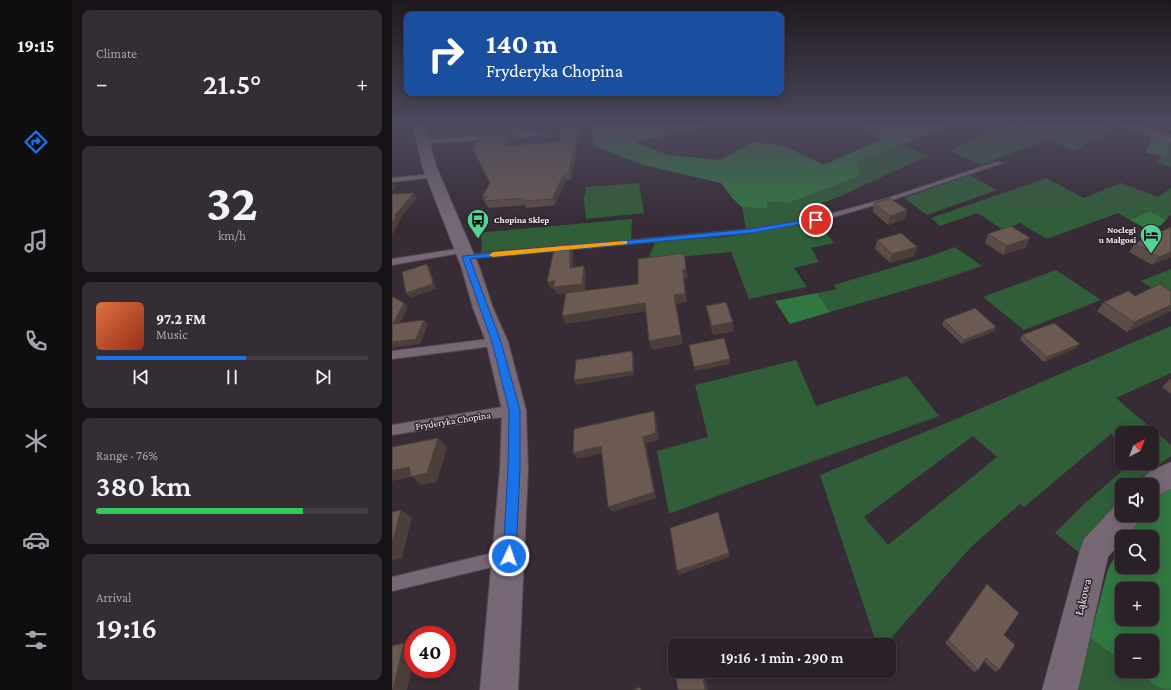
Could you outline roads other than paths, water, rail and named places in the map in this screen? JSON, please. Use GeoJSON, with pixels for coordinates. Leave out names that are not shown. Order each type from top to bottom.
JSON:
{"type":"FeatureCollection","features":[{"type":"Feature","properties":{"kind":"street"},"geometry":{"type":"LineString","coordinates":[[427,157],[433,176],[465,253],[496,342],[514,410],[514,468],[499,690]]}},
{"type":"Feature","properties":{"kind":"street"},"geometry":{"type":"LineString","coordinates":[[1159,482],[1171,474]]}},
{"type":"Feature","properties":{"kind":"street","name":"Łąkowa"},"geometry":{"type":"LineString","coordinates":[[1060,690],[1095,550],[1120,522]]}},
{"type":"Feature","properties":{"kind":"lane"},"geometry":{"type":"LineString","coordinates":[[392,262],[465,253],[751,231],[816,220],[890,199],[999,163]]}},
{"type":"Feature","properties":{"kind":"lane"},"geometry":{"type":"LineString","coordinates":[[392,180],[433,176]]}},
{"type":"Feature","properties":{"kind":"lane"},"geometry":{"type":"LineString","coordinates":[[392,355],[496,342]]}},
{"type":"Feature","properties":{"kind":"lane","name":"Fryderyka Chopina"},"geometry":{"type":"LineString","coordinates":[[392,430],[514,410]]}},
{"type":"Feature","properties":{"kind":"lane"},"geometry":{"type":"LineString","coordinates":[[392,584],[509,556]]}},
{"type":"Feature","properties":{"kind":"place","name":"Chopina Sklep"},"geometry":{"type":"Point","coordinates":[478,240]}},
{"type":"Feature","properties":{"kind":"place","name":"Noclegi u Małgosi"},"geometry":{"type":"Point","coordinates":[1151,254]}}]}
